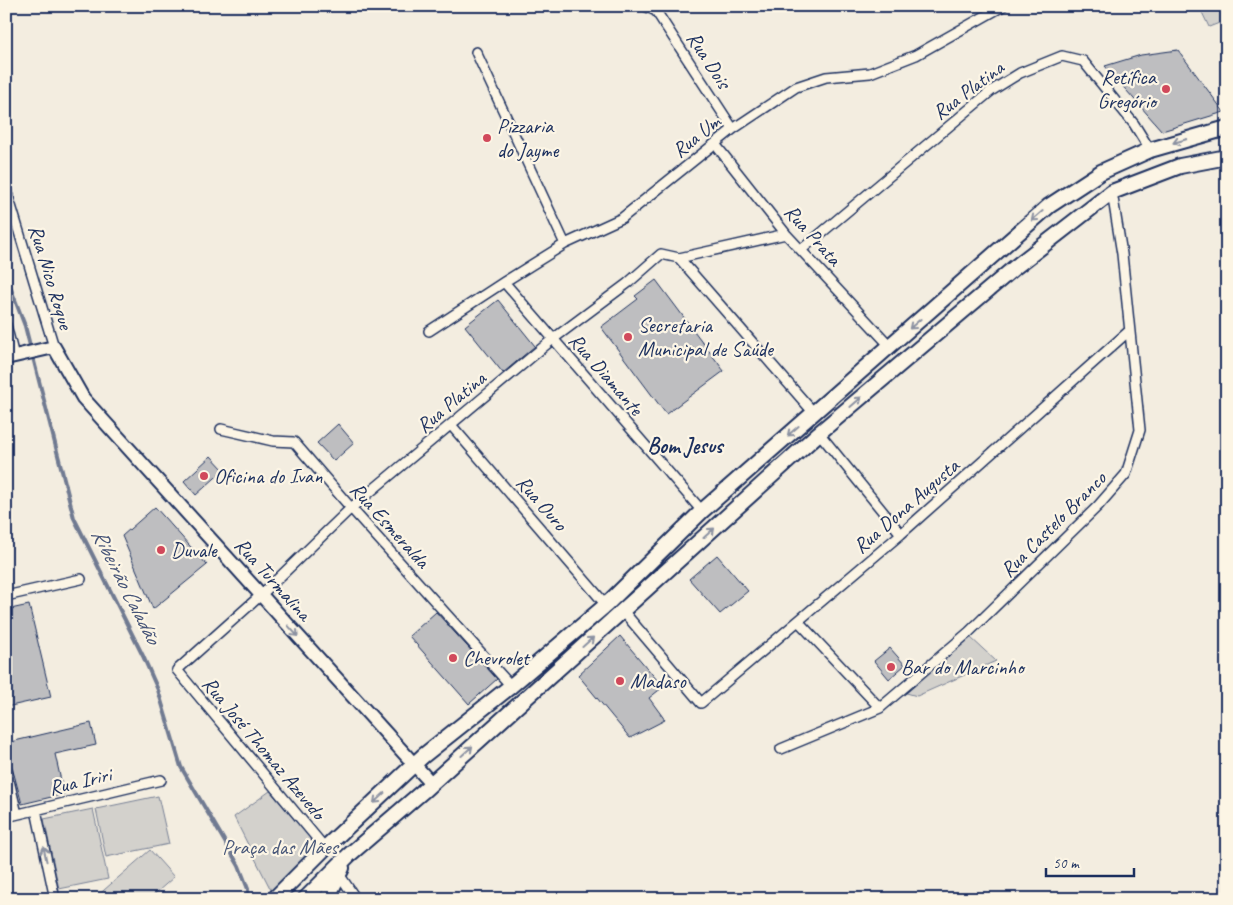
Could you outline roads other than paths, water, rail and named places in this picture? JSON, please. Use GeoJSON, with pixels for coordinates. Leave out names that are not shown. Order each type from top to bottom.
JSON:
{"type":"FeatureCollection","features":[{"type":"Feature","properties":{"kind":"main road"},"geometry":{"type":"LineString","coordinates":[[275,898],[423,756],[511,686],[606,604],[702,511],[1049,206],[1101,172],[1150,150],[1227,128]]}},
{"type":"Feature","properties":{"kind":"main road"},"geometry":{"type":"LineString","coordinates":[[305,899],[349,855],[623,611],[819,433],[1014,268],[1112,192],[1180,166],[1227,157]]}},
{"type":"Feature","properties":{"kind":"main road"},"geometry":{"type":"LineString","coordinates":[[14,356],[52,347]]}},
{"type":"Feature","properties":{"kind":"main road","name":"Rua Turmalina"},"geometry":{"type":"LineString","coordinates":[[52,347],[83,398],[431,783]]}},
{"type":"Feature","properties":{"kind":"main road"},"geometry":{"type":"LineString","coordinates":[[327,899],[349,855]]}},
{"type":"Feature","properties":{"kind":"street","name":"Rua Dois"},"geometry":{"type":"LineString","coordinates":[[645,6],[656,8],[732,129]]}},
{"type":"Feature","properties":{"kind":"street","name":"Rua Um"},"geometry":{"type":"LineString","coordinates":[[429,331],[565,244],[622,218],[732,129],[796,86],[826,77],[870,73],[916,55],[1003,6]]}},
{"type":"Feature","properties":{"kind":"street"},"geometry":{"type":"LineString","coordinates":[[476,52],[565,244]]}},
{"type":"Feature","properties":{"kind":"street","name":"Rua Platina"},"geometry":{"type":"LineString","coordinates":[[801,250],[991,91],[1020,73],[1062,56],[1083,61],[1134,124],[1150,150]]}},
{"type":"Feature","properties":{"kind":"street","name":"Rua Prata"},"geometry":{"type":"LineString","coordinates":[[715,144],[786,234],[890,346]]}},
{"type":"Feature","properties":{"kind":"street","name":"Rua Nico Roque"},"geometry":{"type":"LineString","coordinates":[[6,189],[52,347]]}},
{"type":"Feature","properties":{"kind":"street","name":"Rua Castelo Branco"},"geometry":{"type":"LineString","coordinates":[[780,749],[880,708],[969,632],[1098,506],[1126,474],[1140,430],[1122,254],[1112,192]]}},
{"type":"Feature","properties":{"kind":"street","name":"Rua Platina"},"geometry":{"type":"LineString","coordinates":[[177,670],[261,595],[351,508],[553,339],[628,283],[661,254],[679,258],[786,234]]}},
{"type":"Feature","properties":{"kind":"street"},"geometry":{"type":"LineString","coordinates":[[679,258],[814,413]]}},
{"type":"Feature","properties":{"kind":"street","name":"Rua Diamante"},"geometry":{"type":"LineString","coordinates":[[504,282],[702,511]]}},
{"type":"Feature","properties":{"kind":"street"},"geometry":{"type":"LineString","coordinates":[[6,325],[14,356]]}},
{"type":"Feature","properties":{"kind":"street","name":"Rua Dona Augusta"},"geometry":{"type":"LineString","coordinates":[[623,611],[701,703],[901,534],[1129,331]]}},
{"type":"Feature","properties":{"kind":"street","name":"Rua Ouro"},"geometry":{"type":"LineString","coordinates":[[451,424],[606,604]]}},
{"type":"Feature","properties":{"kind":"street","name":"Rua Esmeralda"},"geometry":{"type":"LineString","coordinates":[[221,429],[273,441],[294,442],[511,686]]}},
{"type":"Feature","properties":{"kind":"street"},"geometry":{"type":"LineString","coordinates":[[819,433],[901,534]]}},
{"type":"Feature","properties":{"kind":"street"},"geometry":{"type":"LineString","coordinates":[[6,596],[81,579]]}},
{"type":"Feature","properties":{"kind":"street"},"geometry":{"type":"LineString","coordinates":[[798,621],[880,708]]}},
{"type":"Feature","properties":{"kind":"street","name":"Rua José Thomaz Azevedo"},"geometry":{"type":"LineString","coordinates":[[177,670],[325,848]]}},
{"type":"Feature","properties":{"kind":"street"},"geometry":{"type":"LineString","coordinates":[[6,768],[17,814]]}},
{"type":"Feature","properties":{"kind":"street","name":"Rua Iriri"},"geometry":{"type":"LineString","coordinates":[[6,817],[161,780]]}},
{"type":"Feature","properties":{"kind":"street"},"geometry":{"type":"LineString","coordinates":[[36,810],[55,899]]}},
{"type":"Feature","properties":{"kind":"street"},"geometry":{"type":"LineString","coordinates":[[324,881],[339,874],[356,899]]}},
{"type":"Feature","properties":{"kind":"waterway","name":"Ribeirão Caladão"},"geometry":{"type":"LineString","coordinates":[[6,276],[25,326],[74,518],[158,690],[181,767],[239,866],[248,889],[248,899]]}},
{"type":"Feature","properties":{"kind":"place","name":"Retífica Gregório"},"geometry":{"type":"Point","coordinates":[1166,89]}},
{"type":"Feature","properties":{"kind":"place","name":"Pizzaria do Jayme"},"geometry":{"type":"Point","coordinates":[487,138]}},
{"type":"Feature","properties":{"kind":"place","name":"Secretaria Municipal de Saúde"},"geometry":{"type":"Point","coordinates":[628,337]}},
{"type":"Feature","properties":{"kind":"place","name":"Oficina do Ivan"},"geometry":{"type":"Point","coordinates":[204,476]}},
{"type":"Feature","properties":{"kind":"place","name":"Duvale"},"geometry":{"type":"Point","coordinates":[161,550]}},
{"type":"Feature","properties":{"kind":"place","name":"Chevrolet"},"geometry":{"type":"Point","coordinates":[453,658]}},
{"type":"Feature","properties":{"kind":"place","name":"Bar do Marcinho"},"geometry":{"type":"Point","coordinates":[891,667]}},
{"type":"Feature","properties":{"kind":"place","name":"Madaso"},"geometry":{"type":"Point","coordinates":[620,681]}},
{"type":"Feature","properties":{"kind":"district","name":"Bom Jesus"},"geometry":{"type":"Point","coordinates":[685,446]}},
{"type":"Feature","properties":{"kind":"park label","name":"Praça das Mães"},"geometry":{"type":"Point","coordinates":[280,847]}}]}
